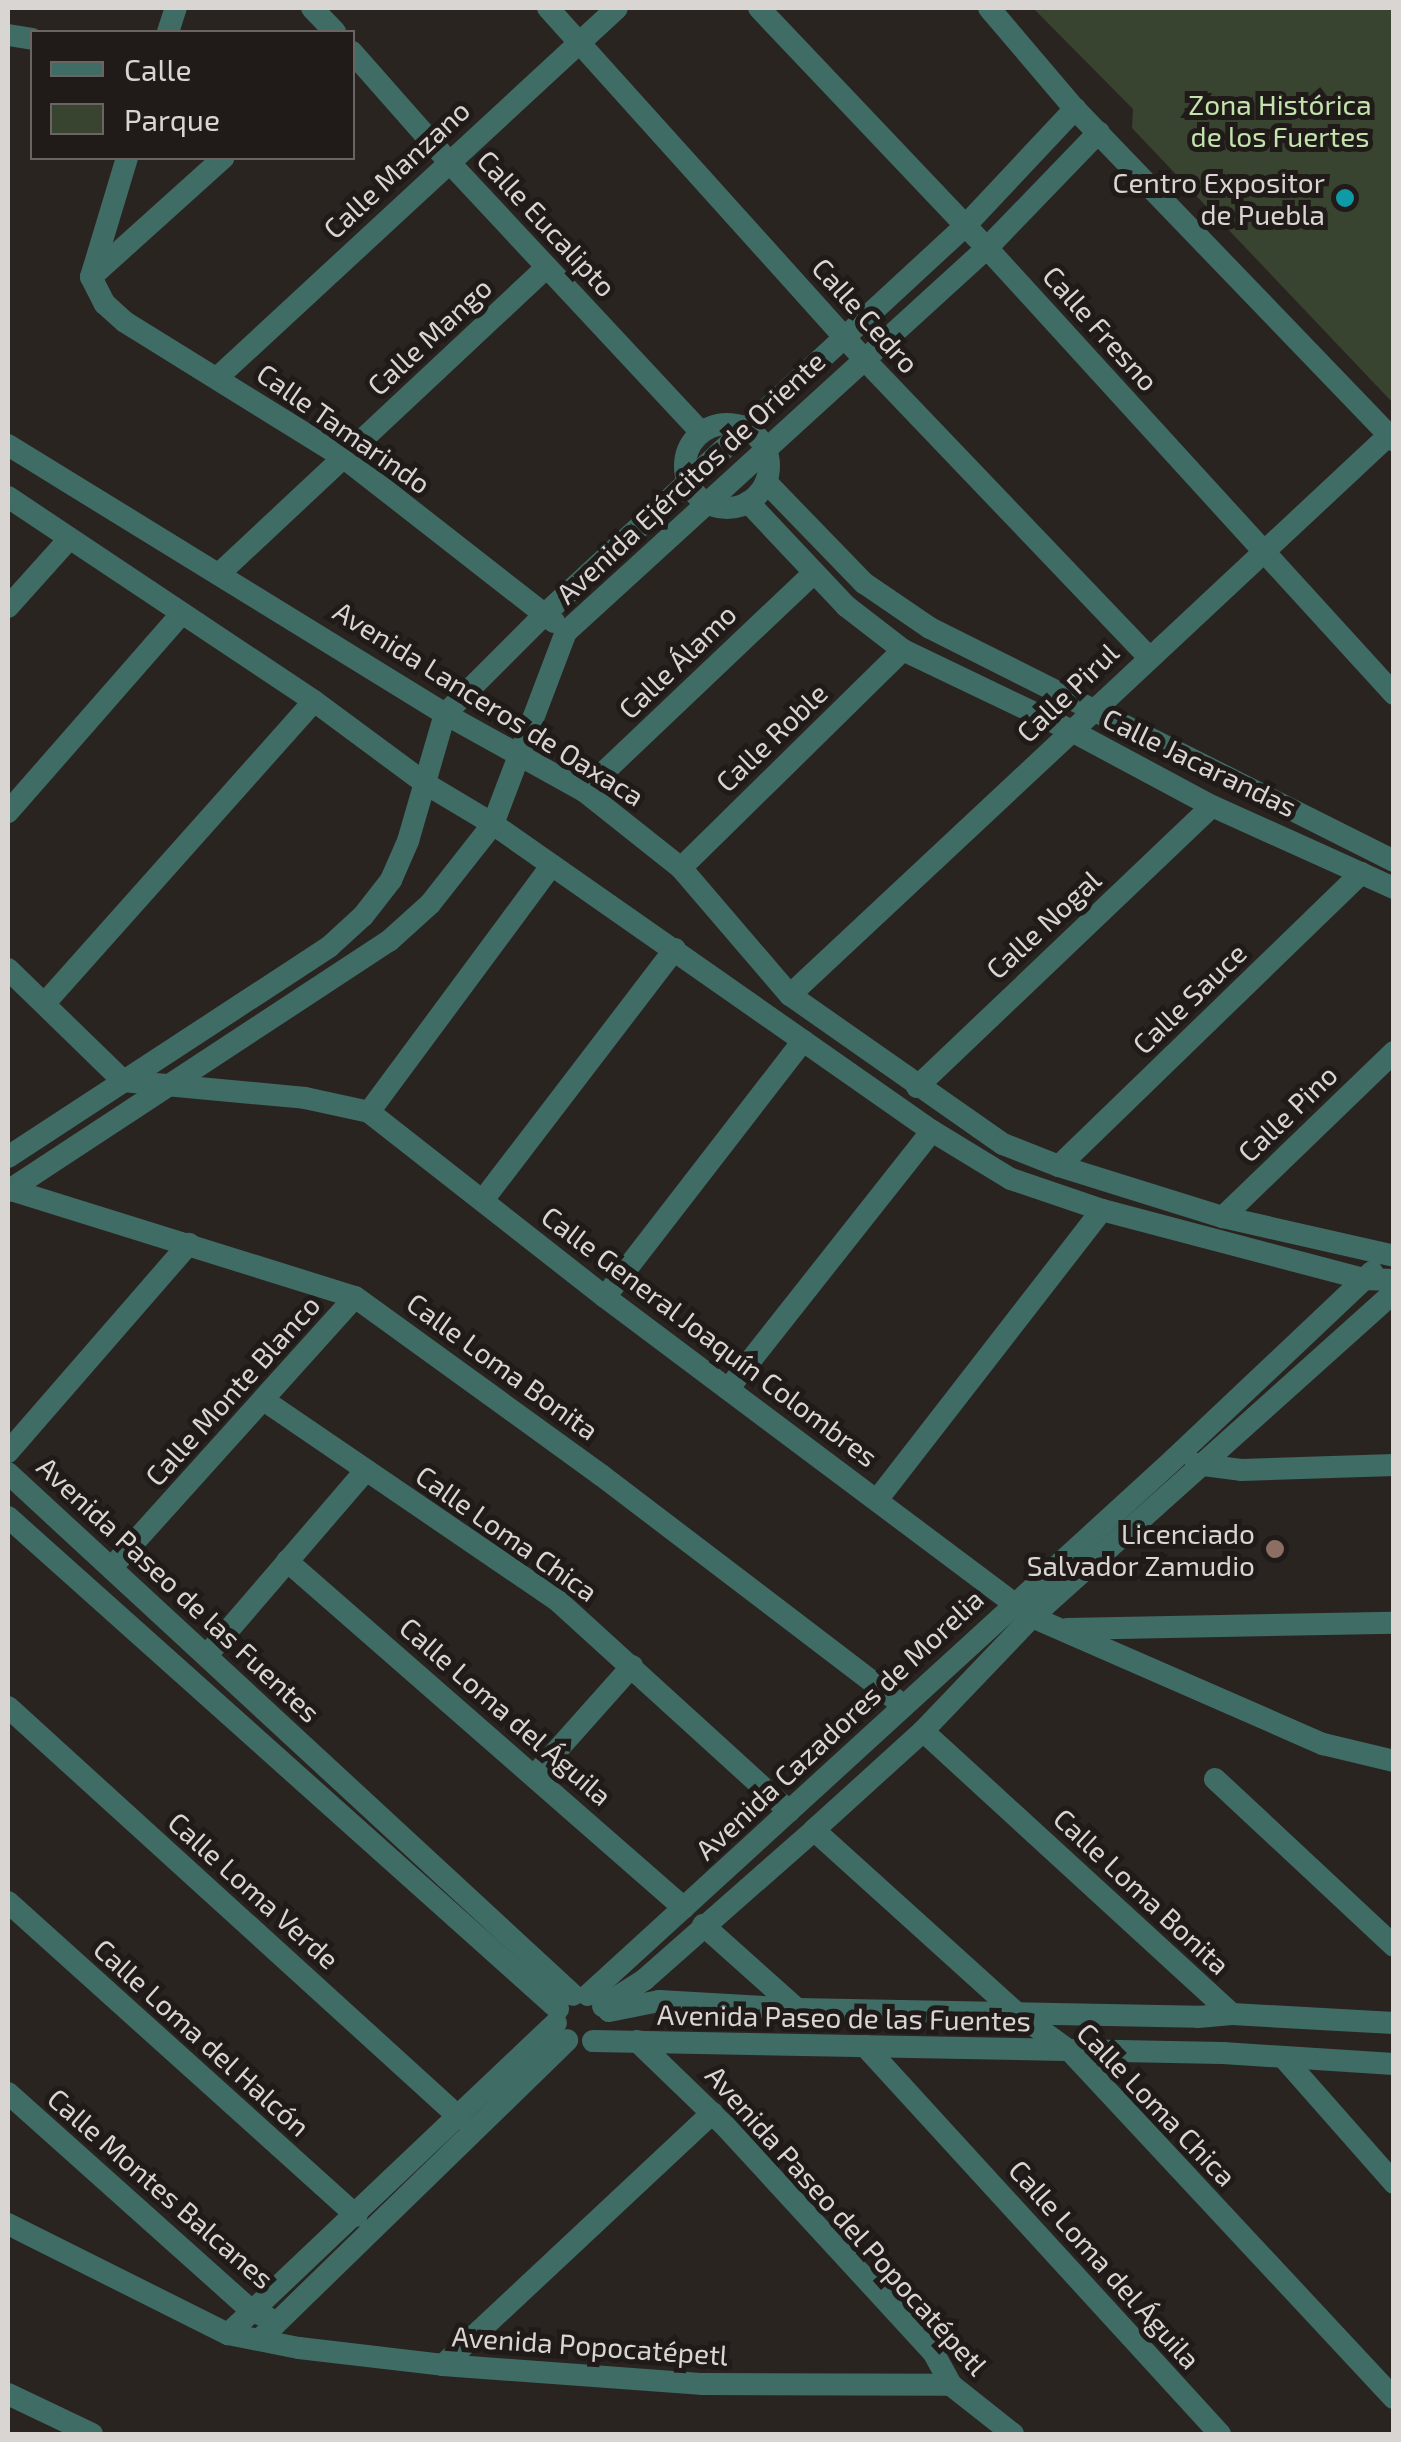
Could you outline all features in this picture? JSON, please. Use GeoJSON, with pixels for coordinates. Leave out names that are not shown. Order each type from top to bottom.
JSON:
{"type":"FeatureCollection","features":[{"type":"Feature","properties":{"kind":"street"},"geometry":{"type":"LineString","coordinates":[[312,8],[333,30]]}},
{"type":"Feature","properties":{"kind":"street","name":"Calle Cedro"},"geometry":{"type":"LineString","coordinates":[[548,8],[863,358],[1148,656]]}},
{"type":"Feature","properties":{"kind":"street","name":"Calle Manzano"},"geometry":{"type":"LineString","coordinates":[[218,377],[616,8]]}},
{"type":"Feature","properties":{"kind":"street","name":"Calle Fresno"},"geometry":{"type":"LineString","coordinates":[[760,8],[987,248],[1394,694]]}},
{"type":"Feature","properties":{"kind":"street"},"geometry":{"type":"LineString","coordinates":[[989,8],[1076,109],[1391,438]]}},
{"type":"Feature","properties":{"kind":"street","name":"Calle Eucalipto"},"geometry":{"type":"LineString","coordinates":[[355,55],[701,432]]}},
{"type":"Feature","properties":{"kind":"street","name":"Avenida Ejércitos de Oriente"},"geometry":{"type":"LineString","coordinates":[[8,1157],[329,946],[363,916],[391,880],[426,784],[445,714],[545,614],[965,226],[1076,109]]}},
{"type":"Feature","properties":{"kind":"street","name":"Avenida Ejércitos de Oriente"},"geometry":{"type":"LineString","coordinates":[[8,1190],[389,941],[430,904],[493,824],[566,632],[987,248],[1099,132]]}},
{"type":"Feature","properties":{"kind":"street"},"geometry":{"type":"LineString","coordinates":[[91,276],[126,160]]}},
{"type":"Feature","properties":{"kind":"street"},"geometry":{"type":"LineString","coordinates":[[91,276],[221,160]]}},
{"type":"Feature","properties":{"kind":"street","name":"Calle Mango"},"geometry":{"type":"LineString","coordinates":[[221,572],[547,267]]}},
{"type":"Feature","properties":{"kind":"street","name":"Calle Tamarindo"},"geometry":{"type":"LineString","coordinates":[[91,276],[105,304],[125,322],[343,458],[566,632]]}},
{"type":"Feature","properties":{"kind":"street"},"geometry":{"type":"LineString","coordinates":[[727,424],[745,428],[766,449],[766,482],[748,502],[728,508],[707,503],[688,482],[688,450],[701,432],[727,424]]}},
{"type":"Feature","properties":{"kind":"street","name":"Calle Pirul"},"geometry":{"type":"LineString","coordinates":[[790,995],[1148,656],[1391,438]]}},
{"type":"Feature","properties":{"kind":"street","name":"Avenida Lanceros de Oaxaca"},"geometry":{"type":"LineString","coordinates":[[8,445],[221,572],[445,714],[584,791],[681,868],[790,995],[1003,1144],[1059,1166],[1223,1216],[1392,1254]]}},
{"type":"Feature","properties":{"kind":"street","name":"Calle Jacarandas"},"geometry":{"type":"LineString","coordinates":[[766,482],[864,583],[930,628],[1394,861]]}},
{"type":"Feature","properties":{"kind":"street"},"geometry":{"type":"LineString","coordinates":[[8,497],[314,701],[426,784],[493,824],[675,949],[932,1132],[1011,1178],[1102,1210],[1363,1280],[1394,1280]]}},
{"type":"Feature","properties":{"kind":"street","name":"Calle Jacarandas"},"geometry":{"type":"LineString","coordinates":[[748,502],[812,574],[903,650],[1070,730],[1212,806],[1394,888]]}},
{"type":"Feature","properties":{"kind":"street"},"geometry":{"type":"LineString","coordinates":[[8,607],[69,539]]}},
{"type":"Feature","properties":{"kind":"street","name":"Calle Álamo"},"geometry":{"type":"LineString","coordinates":[[584,791],[812,574]]}},
{"type":"Feature","properties":{"kind":"street"},"geometry":{"type":"LineString","coordinates":[[846,606],[864,583]]}},
{"type":"Feature","properties":{"kind":"street"},"geometry":{"type":"LineString","coordinates":[[8,812],[182,613]]}},
{"type":"Feature","properties":{"kind":"street","name":"Calle Roble"},"geometry":{"type":"LineString","coordinates":[[681,868],[903,650]]}},
{"type":"Feature","properties":{"kind":"street"},"geometry":{"type":"LineString","coordinates":[[45,1003],[314,701]]}},
{"type":"Feature","properties":{"kind":"street","name":"Calle Nogal"},"geometry":{"type":"LineString","coordinates":[[917,1086],[1212,806]]}},
{"type":"Feature","properties":{"kind":"street"},"geometry":{"type":"LineString","coordinates":[[1288,840],[1304,816]]}},
{"type":"Feature","properties":{"kind":"street"},"geometry":{"type":"LineString","coordinates":[[369,1112],[552,866]]}},
{"type":"Feature","properties":{"kind":"street","name":"Calle Sauce"},"geometry":{"type":"LineString","coordinates":[[1059,1166],[1360,873]]}},
{"type":"Feature","properties":{"kind":"street"},"geometry":{"type":"LineString","coordinates":[[483,1200],[675,949]]}},
{"type":"Feature","properties":{"kind":"street"},"geometry":{"type":"LineString","coordinates":[[8,969],[123,1082]]}},
{"type":"Feature","properties":{"kind":"street"},"geometry":{"type":"LineString","coordinates":[[605,1297],[804,1040]]}},
{"type":"Feature","properties":{"kind":"street","name":"Calle Pino"},"geometry":{"type":"LineString","coordinates":[[1223,1216],[1394,1052]]}},
{"type":"Feature","properties":{"kind":"street","name":"Calle General Joaquín Colombres"},"geometry":{"type":"LineString","coordinates":[[123,1082],[305,1098],[369,1112],[605,1297],[1022,1612],[1324,1744],[1394,1760]]}},
{"type":"Feature","properties":{"kind":"street"},"geometry":{"type":"LineString","coordinates":[[728,1389],[932,1132]]}},
{"type":"Feature","properties":{"kind":"street","name":"Calle Loma Bonita"},"geometry":{"type":"LineString","coordinates":[[8,1190],[356,1296],[601,1474],[904,1706]]}},
{"type":"Feature","properties":{"kind":"street"},"geometry":{"type":"LineString","coordinates":[[877,1500],[1102,1210]]}},
{"type":"Feature","properties":{"kind":"street"},"geometry":{"type":"LineString","coordinates":[[8,1452],[189,1244]]}},
{"type":"Feature","properties":{"kind":"street","name":"Avenida Cazadores de Morelia"},"geometry":{"type":"LineString","coordinates":[[228,2334],[460,2118],[582,2013],[644,1980],[924,1731],[1022,1612],[1173,1460],[1392,1254]]}},
{"type":"Feature","properties":{"kind":"street","name":"Avenida Cazadores de Morelia"},"geometry":{"type":"LineString","coordinates":[[259,2340],[684,1908],[904,1706],[1204,1465],[1394,1292]]}},
{"type":"Feature","properties":{"kind":"street","name":"Calle Monte Blanco"},"geometry":{"type":"LineString","coordinates":[[112,1568],[356,1296]]}},
{"type":"Feature","properties":{"kind":"street","name":"Calle Loma Chica"},"geometry":{"type":"LineString","coordinates":[[264,1400],[557,1600],[789,1812]]}},
{"type":"Feature","properties":{"kind":"street"},"geometry":{"type":"LineString","coordinates":[[1173,1460],[1241,1470],[1394,1466]]}},
{"type":"Feature","properties":{"kind":"street"},"geometry":{"type":"LineString","coordinates":[[207,1655],[366,1470]]}},
{"type":"Feature","properties":{"kind":"street","name":"Avenida Paseo de las Fuentes"},"geometry":{"type":"LineString","coordinates":[[8,1473],[207,1655],[582,2013],[593,2041],[1284,2057],[1394,2064]]}},
{"type":"Feature","properties":{"kind":"street","name":"Avenida Paseo de las Fuentes"},"geometry":{"type":"LineString","coordinates":[[8,1516],[582,2013],[658,2001],[797,2009],[1198,2018],[1232,2014],[1394,2023]]}},
{"type":"Feature","properties":{"kind":"street","name":"Calle Loma del Águila"},"geometry":{"type":"LineString","coordinates":[[287,1561],[684,1908]]}},
{"type":"Feature","properties":{"kind":"street"},"geometry":{"type":"LineString","coordinates":[[1058,1629],[1394,1623]]}},
{"type":"Feature","properties":{"kind":"street"},"geometry":{"type":"LineString","coordinates":[[535,1774],[632,1666]]}},
{"type":"Feature","properties":{"kind":"street","name":"Calle Loma Verde"},"geometry":{"type":"LineString","coordinates":[[8,1707],[460,2118]]}},
{"type":"Feature","properties":{"kind":"street","name":"Calle Loma Bonita"},"geometry":{"type":"LineString","coordinates":[[924,1731],[1232,2014]]}},
{"type":"Feature","properties":{"kind":"street"},"geometry":{"type":"LineString","coordinates":[[1216,1778],[1394,1946]]}},
{"type":"Feature","properties":{"kind":"street","name":"Calle Loma Chica"},"geometry":{"type":"LineString","coordinates":[[814,1830],[1014,2011],[1071,2052],[1394,2398]]}},
{"type":"Feature","properties":{"kind":"street","name":"Calle Loma del Halcón"},"geometry":{"type":"LineString","coordinates":[[8,1902],[357,2216]]}},
{"type":"Feature","properties":{"kind":"street"},"geometry":{"type":"LineString","coordinates":[[704,1925],[797,2009]]}},
{"type":"Feature","properties":{"kind":"street","name":"Avenida Paseo del Popocatépetl"},"geometry":{"type":"LineString","coordinates":[[582,2013],[640,2043],[712,2112],[933,2352],[951,2384],[1013,2434]]}},
{"type":"Feature","properties":{"kind":"street","name":"Calle Loma del Águila"},"geometry":{"type":"LineString","coordinates":[[865,2046],[1220,2434]]}},
{"type":"Feature","properties":{"kind":"street"},"geometry":{"type":"LineString","coordinates":[[1284,2057],[1394,2183]]}},
{"type":"Feature","properties":{"kind":"street","name":"Calle Montes Balcanes"},"geometry":{"type":"LineString","coordinates":[[8,2093],[252,2312],[280,2322]]}},
{"type":"Feature","properties":{"kind":"street"},"geometry":{"type":"LineString","coordinates":[[443,2365],[712,2112]]}},
{"type":"Feature","properties":{"kind":"street","name":"Avenida Popocatépetl"},"geometry":{"type":"LineString","coordinates":[[8,2224],[228,2334],[259,2340],[443,2365],[703,2384],[951,2384]]}},
{"type":"Feature","properties":{"kind":"street"},"geometry":{"type":"LineString","coordinates":[[8,2394],[92,2434]]}},
{"type":"Feature","properties":{"kind":"green space","name":"Zona Histórica de los Fuertes"},"geometry":{"type":"Polygon","coordinates":[[[1033,8],[1393,8],[1393,403],[1132,128],[1133,109],[1033,8]]]}},
{"type":"Feature","properties":{"kind":"place","name":"Centro Expositor de Puebla"},"geometry":{"type":"Point","coordinates":[1345,198]}},
{"type":"Feature","properties":{"kind":"place","name":"Licenciado Salvador Zamudio"},"geometry":{"type":"Point","coordinates":[1275,1549]}}]}
